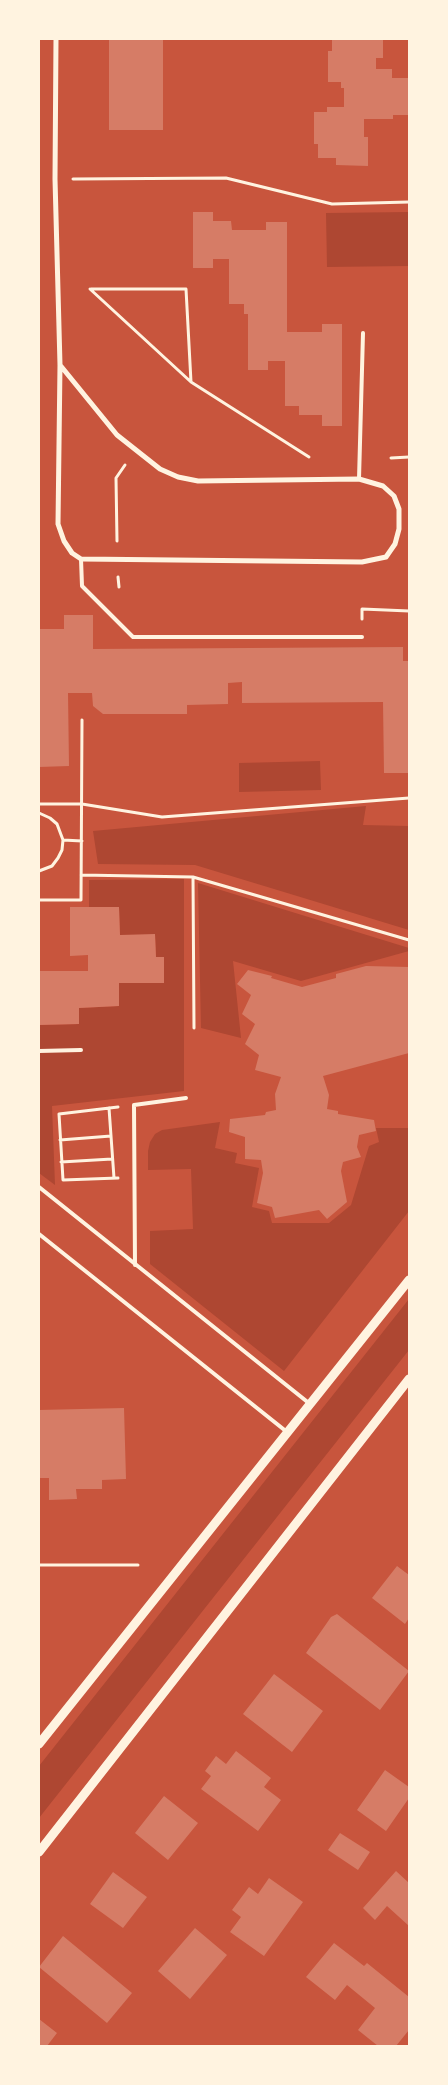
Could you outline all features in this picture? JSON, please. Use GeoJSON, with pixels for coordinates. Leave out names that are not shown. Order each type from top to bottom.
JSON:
{"type":"FeatureCollection","features":[{"type":"Feature","properties":{"kind":"street"},"geometry":{"type":"LineString","coordinates":[[56,39],[55,179],[60,365],[58,524],[64,541],[72,554],[81,558],[117,559],[362,562],[386,556],[395,544],[400,528],[400,509],[394,496],[383,486],[359,479],[198,481],[178,476],[160,469],[134,451],[116,435],[60,365]]}},
{"type":"Feature","properties":{"kind":"street"},"geometry":{"type":"LineString","coordinates":[[39,1744],[409,1280]]}},
{"type":"Feature","properties":{"kind":"street"},"geometry":{"type":"LineString","coordinates":[[39,1852],[409,1379]]}},
{"type":"Feature","properties":{"kind":"lane"},"geometry":{"type":"LineString","coordinates":[[359,479],[363,333]]}},
{"type":"Feature","properties":{"kind":"lane"},"geometry":{"type":"LineString","coordinates":[[81,558],[82,586],[133,638],[362,638]]}},
{"type":"Feature","properties":{"kind":"lane"},"geometry":{"type":"LineString","coordinates":[[39,1051],[81,1050]]}},
{"type":"Feature","properties":{"kind":"lane"},"geometry":{"type":"LineString","coordinates":[[135,1265],[134,1105],[186,1098]]}},
{"type":"Feature","properties":{"kind":"lane"},"geometry":{"type":"LineString","coordinates":[[39,1187],[310,1404]]}},
{"type":"Feature","properties":{"kind":"lane"},"geometry":{"type":"LineString","coordinates":[[39,1234],[287,1432]]}},
{"type":"Feature","properties":{"kind":"path"},"geometry":{"type":"LineString","coordinates":[[55,179],[226,178],[332,204],[409,202]]}},
{"type":"Feature","properties":{"kind":"path"},"geometry":{"type":"LineString","coordinates":[[191,382],[186,289],[90,289],[191,382],[309,457]]}},
{"type":"Feature","properties":{"kind":"path"},"geometry":{"type":"LineString","coordinates":[[119,586],[116,478],[134,451]]}},
{"type":"Feature","properties":{"kind":"path"},"geometry":{"type":"LineString","coordinates":[[391,458],[409,457]]}},
{"type":"Feature","properties":{"kind":"path"},"geometry":{"type":"LineString","coordinates":[[362,610],[409,611]]}},
{"type":"Feature","properties":{"kind":"path"},"geometry":{"type":"LineString","coordinates":[[39,900],[81,900],[82,720]]}},
{"type":"Feature","properties":{"kind":"path"},"geometry":{"type":"LineString","coordinates":[[39,804],[82,804],[162,817],[409,798]]}},
{"type":"Feature","properties":{"kind":"path"},"geometry":{"type":"LineString","coordinates":[[39,813],[57,824],[63,840],[58,858],[52,866],[39,872]]}},
{"type":"Feature","properties":{"kind":"path"},"geometry":{"type":"LineString","coordinates":[[63,840],[82,841]]}},
{"type":"Feature","properties":{"kind":"path"},"geometry":{"type":"LineString","coordinates":[[81,875],[193,877],[409,940]]}},
{"type":"Feature","properties":{"kind":"path"},"geometry":{"type":"LineString","coordinates":[[193,877],[194,1028]]}},
{"type":"Feature","properties":{"kind":"path"},"geometry":{"type":"LineString","coordinates":[[133,1177],[63,1180],[59,1114],[134,1105]]}},
{"type":"Feature","properties":{"kind":"path"},"geometry":{"type":"LineString","coordinates":[[109,1108],[114,1178]]}},
{"type":"Feature","properties":{"kind":"path"},"geometry":{"type":"LineString","coordinates":[[60,1140],[111,1136]]}},
{"type":"Feature","properties":{"kind":"path"},"geometry":{"type":"LineString","coordinates":[[61,1162],[112,1159]]}},
{"type":"Feature","properties":{"kind":"path"},"geometry":{"type":"LineString","coordinates":[[39,1565],[138,1565]]}},
{"type":"Feature","properties":{"kind":"shaded area"},"geometry":{"type":"Polygon","coordinates":[[[409,212],[409,266],[327,267],[326,213],[409,212]]]}},
{"type":"Feature","properties":{"kind":"shaded area"},"geometry":{"type":"Polygon","coordinates":[[[320,761],[321,790],[239,792],[239,763],[320,761]]]}},
{"type":"Feature","properties":{"kind":"shaded area"},"geometry":{"type":"Polygon","coordinates":[[[366,806],[363,825],[409,826],[409,930],[195,865],[98,864],[93,831],[366,806]]]}},
{"type":"Feature","properties":{"kind":"shaded area"},"geometry":{"type":"Polygon","coordinates":[[[184,879],[184,1091],[52,1106],[55,1185],[39,1173],[39,1025],[79,1024],[79,1008],[119,1006],[119,983],[163,983],[164,957],[156,957],[155,935],[120,935],[119,907],[89,907],[89,880],[184,879]]]}},
{"type":"Feature","properties":{"kind":"shaded area"},"geometry":{"type":"Polygon","coordinates":[[[198,883],[409,948],[409,951],[301,981],[233,961],[241,1038],[201,1028],[198,883]]]}},
{"type":"Feature","properties":{"kind":"shaded area"},"geometry":{"type":"Polygon","coordinates":[[[220,1122],[215,1148],[237,1153],[235,1163],[259,1168],[252,1207],[269,1211],[272,1223],[329,1223],[351,1205],[369,1146],[379,1142],[376,1128],[409,1128],[409,1211],[284,1371],[150,1264],[150,1231],[193,1229],[191,1169],[148,1170],[150,1142],[155,1134],[162,1130],[220,1122]]]}},
{"type":"Feature","properties":{"kind":"shaded area"},"geometry":{"type":"Polygon","coordinates":[[[409,1299],[409,1350],[39,1818],[39,1766],[409,1299]]]}},
{"type":"Feature","properties":{"kind":"building"},"geometry":{"type":"Polygon","coordinates":[[[109,39],[163,39],[163,130],[109,130],[109,39]]]}},
{"type":"Feature","properties":{"kind":"building"},"geometry":{"type":"Polygon","coordinates":[[[332,39],[383,39],[383,58],[376,58],[376,69],[392,69],[392,78],[408,78],[409,115],[393,115],[393,119],[364,119],[364,137],[368,137],[368,166],[336,165],[336,158],[318,158],[318,144],[314,144],[314,112],[327,112],[327,107],[344,107],[344,88],[341,88],[341,82],[328,82],[328,51],[332,51],[332,39]]]}},
{"type":"Feature","properties":{"kind":"building"},"geometry":{"type":"Polygon","coordinates":[[[193,212],[213,212],[213,221],[231,221],[232,230],[266,230],[266,222],[287,222],[287,332],[322,332],[322,324],[342,324],[342,426],[322,426],[322,415],[299,415],[299,406],[285,406],[285,361],[268,361],[268,370],[248,370],[248,314],[244,314],[244,304],[229,304],[229,259],[213,259],[213,268],[193,268],[193,212]]]}},
{"type":"Feature","properties":{"kind":"building"},"geometry":{"type":"Polygon","coordinates":[[[64,615],[93,615],[93,649],[403,647],[403,661],[409,661],[409,773],[384,773],[383,702],[242,703],[242,682],[228,683],[228,704],[187,705],[187,714],[103,714],[93,706],[92,693],[68,693],[69,766],[39,767],[39,629],[64,629],[64,615]]]}},
{"type":"Feature","properties":{"kind":"building"},"geometry":{"type":"Polygon","coordinates":[[[70,907],[119,907],[120,935],[155,934],[156,957],[164,957],[164,983],[119,983],[119,1006],[79,1008],[79,1024],[39,1025],[39,971],[88,971],[88,955],[70,956],[70,907]]]}},
{"type":"Feature","properties":{"kind":"building"},"geometry":{"type":"Polygon","coordinates":[[[366,966],[409,967],[409,1053],[323,1076],[329,1095],[327,1109],[338,1111],[338,1114],[374,1120],[376,1131],[359,1135],[357,1147],[361,1157],[343,1162],[341,1171],[347,1202],[327,1219],[319,1210],[275,1218],[272,1207],[257,1203],[263,1173],[261,1160],[245,1159],[245,1137],[229,1132],[230,1119],[265,1115],[266,1112],[276,1110],[275,1094],[281,1077],[255,1070],[259,1055],[245,1044],[255,1024],[242,1014],[251,995],[237,984],[248,970],[302,987],[336,978],[336,974],[366,966]]]}},
{"type":"Feature","properties":{"kind":"building"},"geometry":{"type":"Polygon","coordinates":[[[124,1408],[126,1479],[102,1480],[102,1489],[76,1489],[77,1499],[49,1500],[49,1478],[39,1478],[39,1410],[124,1408]]]}},
{"type":"Feature","properties":{"kind":"building"},"geometry":{"type":"Polygon","coordinates":[[[397,1566],[409,1575],[409,1618],[405,1624],[372,1598],[397,1566]]]}},
{"type":"Feature","properties":{"kind":"building"},"geometry":{"type":"Polygon","coordinates":[[[337,1614],[409,1671],[380,1710],[306,1653],[331,1617],[337,1614]]]}},
{"type":"Feature","properties":{"kind":"building"},"geometry":{"type":"Polygon","coordinates":[[[274,1674],[323,1711],[292,1752],[243,1714],[274,1674]]]}},
{"type":"Feature","properties":{"kind":"building"},"geometry":{"type":"Polygon","coordinates":[[[236,1751],[271,1778],[264,1787],[281,1800],[258,1831],[201,1789],[211,1776],[205,1771],[216,1756],[226,1764],[236,1751]]]}},
{"type":"Feature","properties":{"kind":"building"},"geometry":{"type":"Polygon","coordinates":[[[385,1770],[409,1787],[409,1798],[386,1831],[357,1810],[385,1770]]]}},
{"type":"Feature","properties":{"kind":"building"},"geometry":{"type":"Polygon","coordinates":[[[164,1796],[198,1823],[168,1860],[135,1833],[164,1796]]]}},
{"type":"Feature","properties":{"kind":"building"},"geometry":{"type":"Polygon","coordinates":[[[340,1833],[370,1852],[358,1870],[328,1850],[340,1833]]]}},
{"type":"Feature","properties":{"kind":"building"},"geometry":{"type":"Polygon","coordinates":[[[396,1871],[409,1883],[409,1926],[387,1906],[375,1920],[363,1908],[396,1871]]]}},
{"type":"Feature","properties":{"kind":"building"},"geometry":{"type":"Polygon","coordinates":[[[113,1872],[147,1897],[123,1928],[90,1904],[113,1872]]]}},
{"type":"Feature","properties":{"kind":"building"},"geometry":{"type":"Polygon","coordinates":[[[269,1878],[303,1902],[264,1956],[230,1932],[241,1917],[232,1910],[249,1887],[258,1894],[269,1878]]]}},
{"type":"Feature","properties":{"kind":"building"},"geometry":{"type":"Polygon","coordinates":[[[195,1928],[227,1955],[190,1999],[158,1971],[195,1928]]]}},
{"type":"Feature","properties":{"kind":"building"},"geometry":{"type":"Polygon","coordinates":[[[63,1936],[132,1993],[107,2023],[39,1967],[63,1936]]]}},
{"type":"Feature","properties":{"kind":"building"},"geometry":{"type":"Polygon","coordinates":[[[334,1943],[364,1966],[367,1963],[409,1997],[409,2030],[396,2046],[378,2046],[358,2030],[375,2008],[347,1985],[335,2000],[306,1977],[334,1943]]]}},
{"type":"Feature","properties":{"kind":"building"},"geometry":{"type":"Polygon","coordinates":[[[39,2019],[57,2033],[47,2046],[39,2046],[39,2019]]]}}]}
